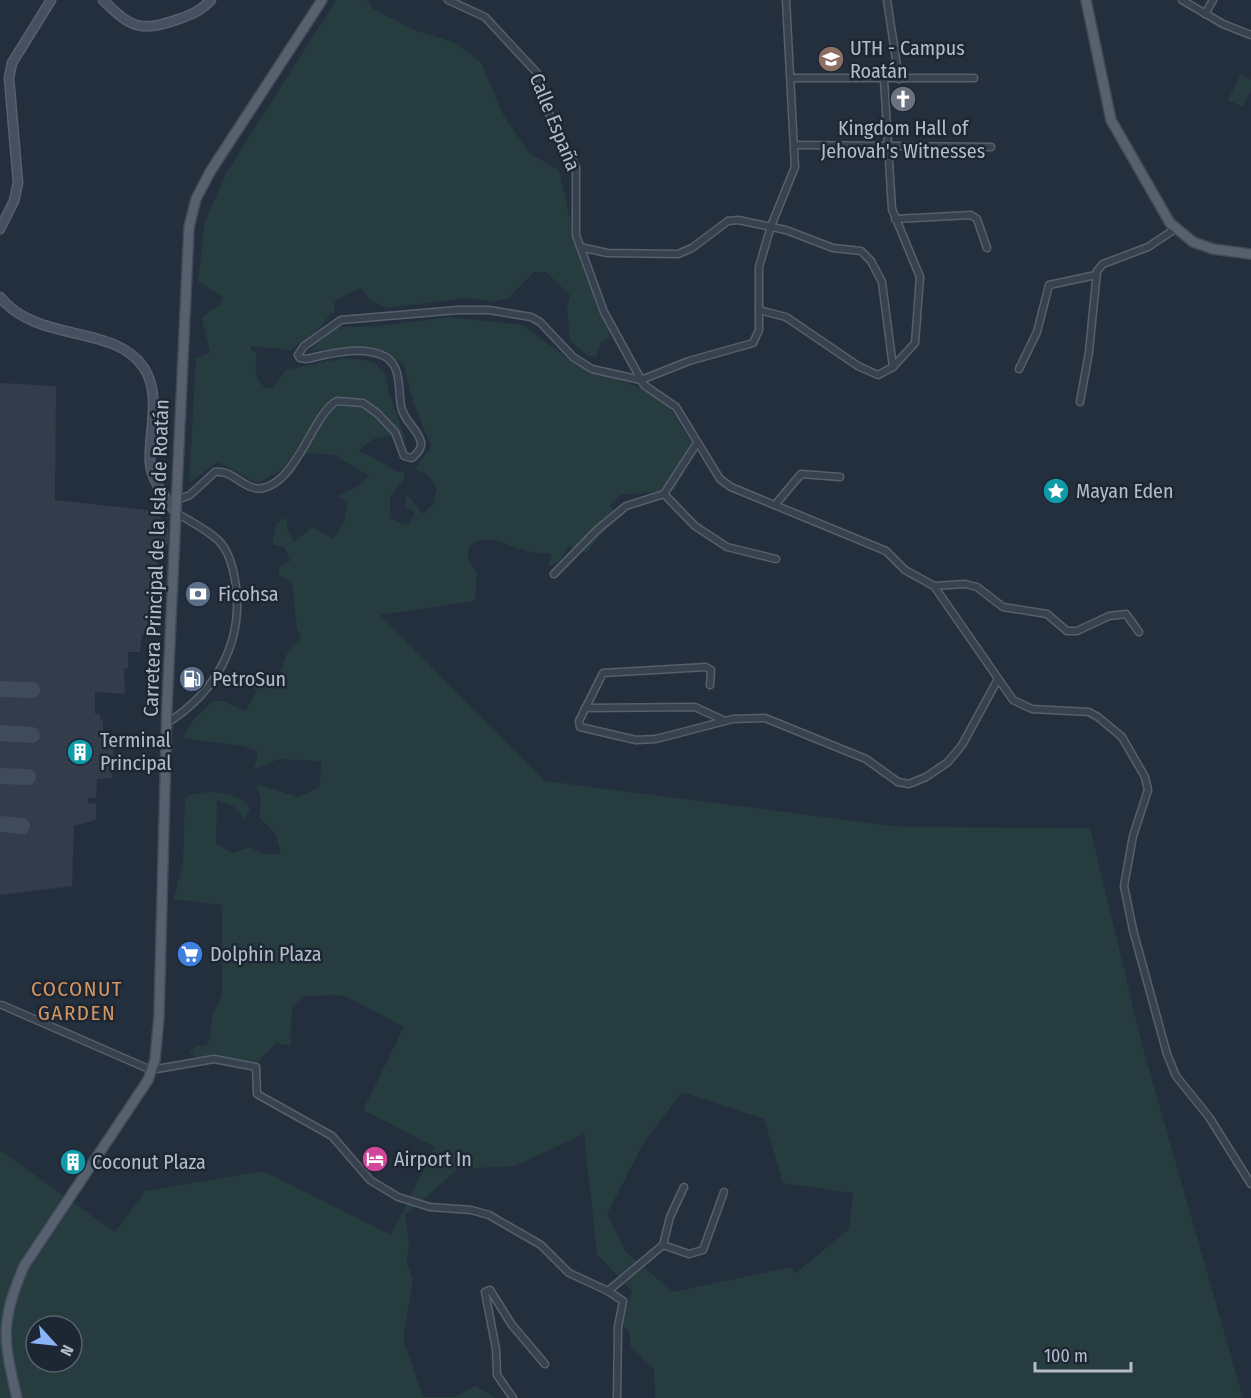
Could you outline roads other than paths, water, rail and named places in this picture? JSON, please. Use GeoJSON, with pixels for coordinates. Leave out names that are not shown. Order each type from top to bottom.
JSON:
{"type":"FeatureCollection","features":[{"type":"Feature","properties":{"kind":"main road","name":"Carretera Principal de la Isla de Roatán"},"geometry":{"type":"LineString","coordinates":[[17,1398],[3,1339],[2,1318],[10,1291],[24,1266],[130,1110],[151,1070],[159,1016],[175,512],[189,227],[196,199],[210,172],[322,0]]}},
{"type":"Feature","properties":{"kind":"main road"},"geometry":{"type":"LineString","coordinates":[[1086,0],[1111,120],[1175,229],[1193,242],[1213,249],[1251,254]]}},
{"type":"Feature","properties":{"kind":"street"},"geometry":{"type":"LineString","coordinates":[[0,229],[14,201],[18,183],[9,78],[12,63],[51,0]]}},
{"type":"Feature","properties":{"kind":"street"},"geometry":{"type":"LineString","coordinates":[[103,0],[125,19],[142,27],[153,28],[198,13],[211,0]]}},
{"type":"Feature","properties":{"kind":"street","name":"Calle España"},"geometry":{"type":"LineString","coordinates":[[448,0],[485,17],[537,73],[553,126],[576,167],[576,235],[580,247],[604,312],[641,380]]}},
{"type":"Feature","properties":{"kind":"street"},"geometry":{"type":"LineString","coordinates":[[177,500],[190,495],[215,472],[226,473],[253,488],[261,489],[271,485],[300,454],[326,411],[338,401],[363,403],[392,426],[404,456],[412,458],[417,453],[421,446],[420,439],[402,412],[398,373],[386,356],[359,351],[306,359],[298,355],[304,346],[341,320],[458,310],[489,310],[522,315],[540,322],[573,357],[592,369],[641,380],[689,361],[753,343],[759,330],[759,267],[771,226],[794,172],[796,145],[786,0]]}},
{"type":"Feature","properties":{"kind":"street"},"geometry":{"type":"LineString","coordinates":[[887,0],[899,80]]}},
{"type":"Feature","properties":{"kind":"street"},"geometry":{"type":"LineString","coordinates":[[1182,0],[1205,14],[1251,35]]}},
{"type":"Feature","properties":{"kind":"street"},"geometry":{"type":"LineString","coordinates":[[1205,14],[1213,0]]}},
{"type":"Feature","properties":{"kind":"street"},"geometry":{"type":"LineString","coordinates":[[791,78],[884,80],[974,78]]}},
{"type":"Feature","properties":{"kind":"street"},"geometry":{"type":"LineString","coordinates":[[759,310],[786,317],[858,366],[878,375],[892,367],[915,343],[920,278],[918,268],[895,219],[884,80]]}},
{"type":"Feature","properties":{"kind":"street"},"geometry":{"type":"LineString","coordinates":[[796,145],[991,147]]}},
{"type":"Feature","properties":{"kind":"street"},"geometry":{"type":"LineString","coordinates":[[895,219],[971,215],[977,219],[987,248]]}},
{"type":"Feature","properties":{"kind":"street"},"geometry":{"type":"LineString","coordinates":[[580,247],[607,253],[678,255],[692,248],[728,221],[738,220],[798,233],[833,248],[861,251],[867,255],[882,282],[892,367]]}},
{"type":"Feature","properties":{"kind":"street"},"geometry":{"type":"LineString","coordinates":[[1080,402],[1089,352],[1096,275],[1103,264],[1148,247],[1175,229]]}},
{"type":"Feature","properties":{"kind":"street"},"geometry":{"type":"LineString","coordinates":[[1019,369],[1037,332],[1048,285],[1096,275]]}},
{"type":"Feature","properties":{"kind":"street"},"geometry":{"type":"LineString","coordinates":[[0,297],[18,314],[35,323],[115,345],[144,368],[151,382],[153,401],[150,466],[175,512],[219,540],[229,556],[235,573],[238,605],[234,637],[223,667],[184,711],[167,723]]}},
{"type":"Feature","properties":{"kind":"street"},"geometry":{"type":"LineString","coordinates":[[641,380],[648,388],[676,407],[720,479],[731,487],[878,546],[905,570],[934,586],[1012,700],[1032,709],[1089,712],[1109,724],[1130,748],[1145,777],[1148,790],[1133,836],[1124,886],[1132,930],[1167,1054],[1176,1076],[1209,1117],[1251,1184]]}},
{"type":"Feature","properties":{"kind":"street"},"geometry":{"type":"LineString","coordinates":[[554,574],[626,506],[664,494],[697,443]]}},
{"type":"Feature","properties":{"kind":"street"},"geometry":{"type":"LineString","coordinates":[[775,505],[801,474],[840,477]]}},
{"type":"Feature","properties":{"kind":"street"},"geometry":{"type":"LineString","coordinates":[[664,494],[694,526],[727,547],[776,559]]}},
{"type":"Feature","properties":{"kind":"street"},"geometry":{"type":"LineString","coordinates":[[934,586],[965,584],[977,587],[1003,607],[1047,614],[1067,631],[1077,631],[1109,616],[1126,614],[1139,632]]}},
{"type":"Feature","properties":{"kind":"street"},"geometry":{"type":"LineString","coordinates":[[710,685],[711,670],[706,667],[603,673],[579,721],[580,727],[636,740],[656,739],[724,721],[765,718],[866,759],[898,782],[909,784],[926,777],[948,762],[962,745],[998,679]]}},
{"type":"Feature","properties":{"kind":"street"},"geometry":{"type":"LineString","coordinates":[[585,708],[695,707],[724,721]]}},
{"type":"Feature","properties":{"kind":"street"},"geometry":{"type":"LineString","coordinates":[[2,1005],[151,1070],[214,1059],[256,1067],[257,1094],[332,1136],[370,1180],[398,1197],[430,1207],[471,1210],[489,1215],[541,1245],[569,1273],[608,1290],[622,1301],[618,1327],[616,1398]]}},
{"type":"Feature","properties":{"kind":"street"},"geometry":{"type":"LineString","coordinates":[[608,1290],[663,1245],[670,1217],[684,1187]]}},
{"type":"Feature","properties":{"kind":"street"},"geometry":{"type":"LineString","coordinates":[[663,1245],[688,1254],[703,1250],[724,1192]]}},
{"type":"Feature","properties":{"kind":"street"},"geometry":{"type":"LineString","coordinates":[[513,1398],[497,1375],[496,1349],[485,1292],[490,1290],[512,1325],[545,1364]]}},
{"type":"Feature","properties":{"kind":"place","name":"UTH - Campus Roatán"},"geometry":{"type":"Point","coordinates":[831,59]}},
{"type":"Feature","properties":{"kind":"place","name":"Kingdom Hall of Jehovah's Witnesses"},"geometry":{"type":"Point","coordinates":[903,99]}},
{"type":"Feature","properties":{"kind":"place","name":"Mayan Eden"},"geometry":{"type":"Point","coordinates":[1056,491]}},
{"type":"Feature","properties":{"kind":"place","name":"Ficohsa"},"geometry":{"type":"Point","coordinates":[198,594]}},
{"type":"Feature","properties":{"kind":"place","name":"PetroSun"},"geometry":{"type":"Point","coordinates":[192,679]}},
{"type":"Feature","properties":{"kind":"place","name":"Terminal Principal"},"geometry":{"type":"Point","coordinates":[80,752]}},
{"type":"Feature","properties":{"kind":"place","name":"Dolphin Plaza"},"geometry":{"type":"Point","coordinates":[190,954]}},
{"type":"Feature","properties":{"kind":"place","name":"Airport In"},"geometry":{"type":"Point","coordinates":[375,1159]}},
{"type":"Feature","properties":{"kind":"place","name":"Coconut Plaza"},"geometry":{"type":"Point","coordinates":[73,1162]}},
{"type":"Feature","properties":{"kind":"district","name":"COCONUT GARDEN"},"geometry":{"type":"Point","coordinates":[77,1001]}}]}
